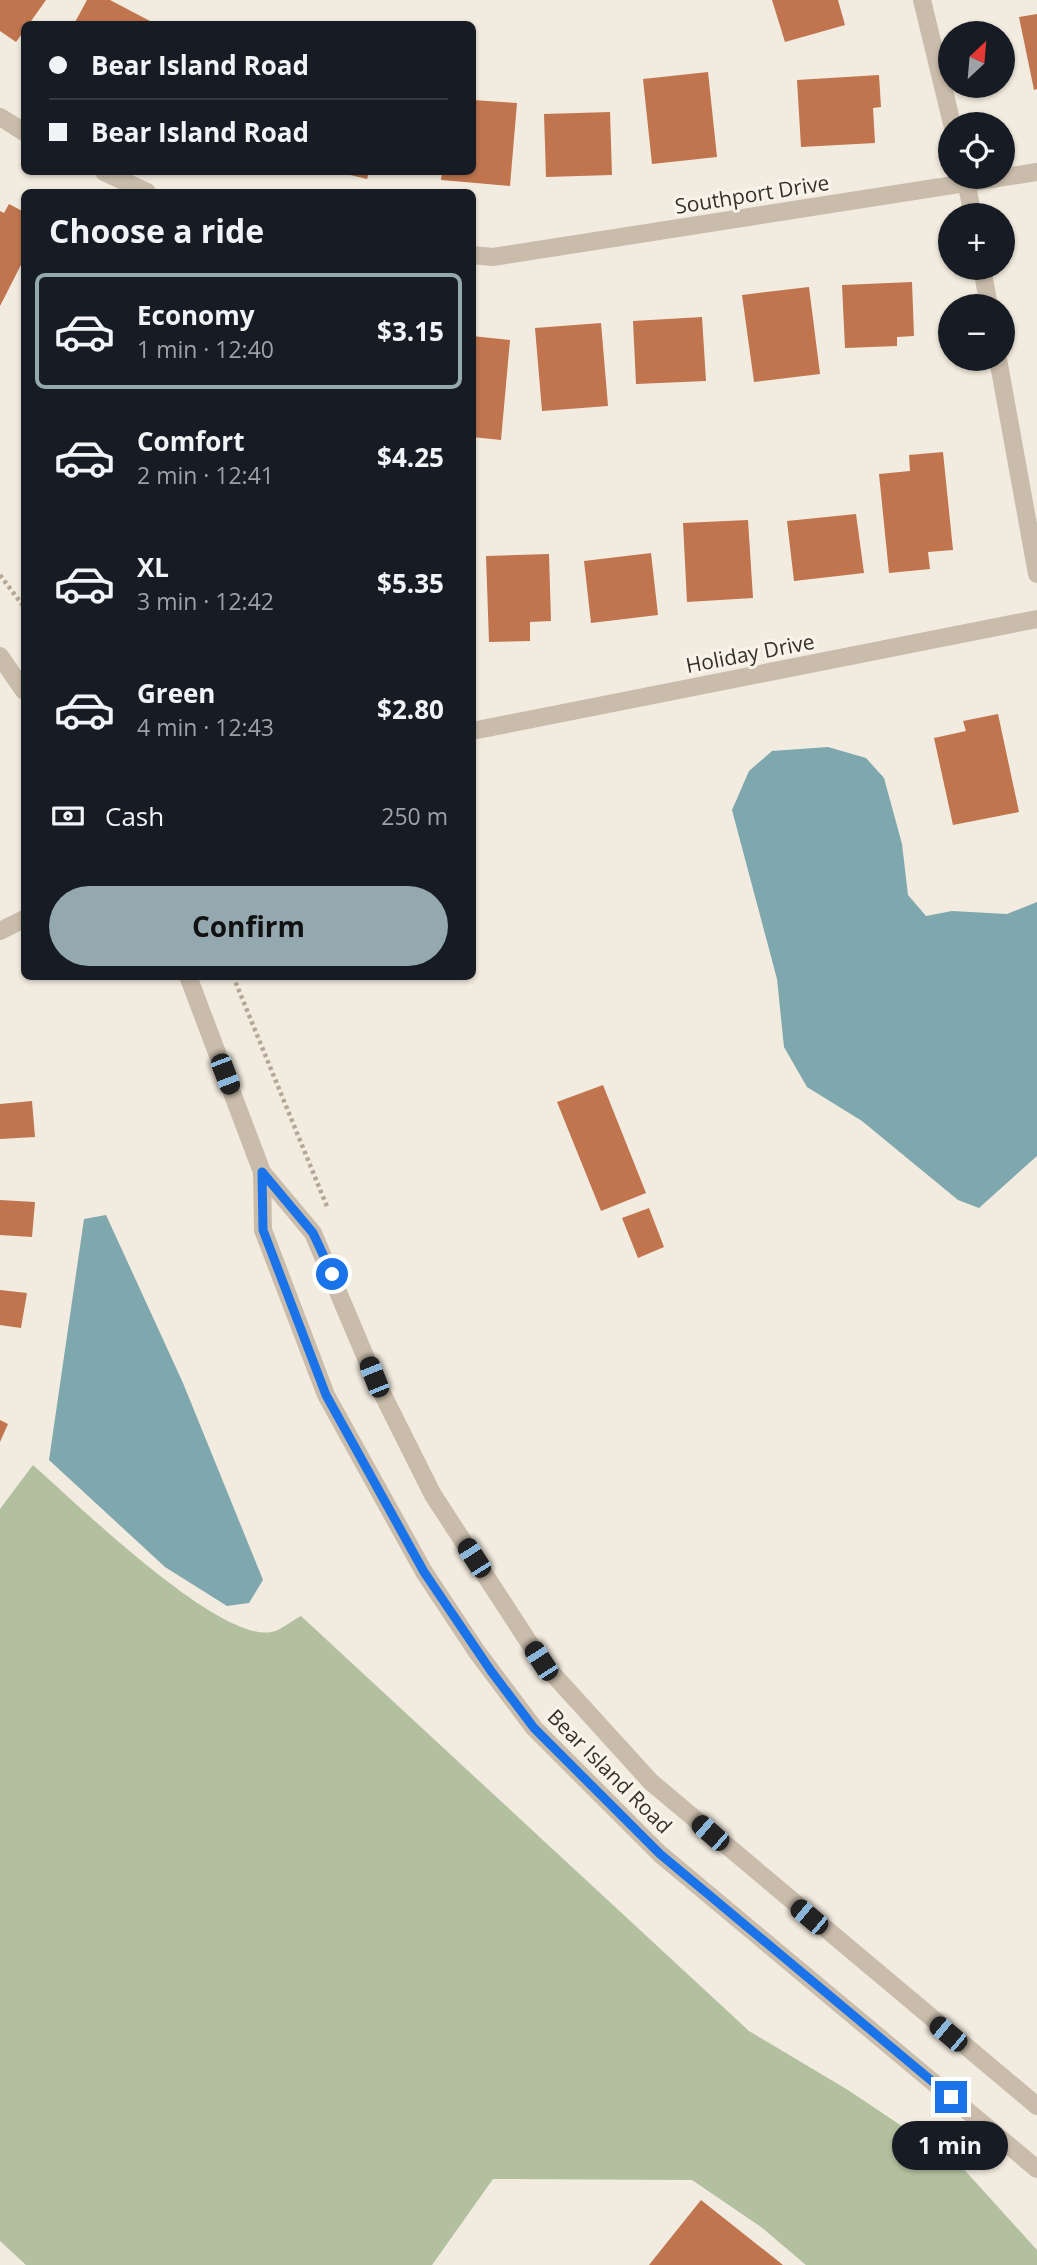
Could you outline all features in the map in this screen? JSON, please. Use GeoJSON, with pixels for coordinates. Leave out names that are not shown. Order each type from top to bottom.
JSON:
{"type":"FeatureCollection","features":[{"type":"Feature","properties":{"kind":"street"},"geometry":{"type":"LineString","coordinates":[[922,0],[949,112]]}},
{"type":"Feature","properties":{"kind":"street"},"geometry":{"type":"LineString","coordinates":[[0,117],[21,130]]}},
{"type":"Feature","properties":{"kind":"street","name":"Southport Drive"},"geometry":{"type":"LineString","coordinates":[[1015,175],[1037,172]]}},
{"type":"Feature","properties":{"kind":"street"},"geometry":{"type":"LineString","coordinates":[[110,175],[141,189]]}},
{"type":"Feature","properties":{"kind":"street","name":"Southport Drive"},"geometry":{"type":"LineString","coordinates":[[476,255],[493,257],[938,185]]}},
{"type":"Feature","properties":{"kind":"street"},"geometry":{"type":"LineString","coordinates":[[1000,371],[1037,574]]}},
{"type":"Feature","properties":{"kind":"street","name":"Holiday Drive"},"geometry":{"type":"LineString","coordinates":[[476,729],[1037,619]]}},
{"type":"Feature","properties":{"kind":"street"},"geometry":{"type":"LineString","coordinates":[[0,656],[21,687]]}},
{"type":"Feature","properties":{"kind":"street"},"geometry":{"type":"LineString","coordinates":[[0,931],[21,920]]}},
{"type":"Feature","properties":{"kind":"street","name":"Bear Island Road"},"geometry":{"type":"LineString","coordinates":[[190,980],[262,1172],[313,1233],[374,1377],[433,1495],[541,1661],[651,1782],[1037,2106]]}},
{"type":"Feature","properties":{"kind":"street","name":"Bear Island Road"},"geometry":{"type":"LineString","coordinates":[[262,1172],[263,1230],[326,1395],[424,1572],[477,1652],[534,1728],[660,1854],[1037,2169]]}},
{"type":"Feature","properties":{"kind":"path"},"geometry":{"type":"LineString","coordinates":[[0,575],[21,603]]}},
{"type":"Feature","properties":{"kind":"path"},"geometry":{"type":"LineString","coordinates":[[235,980],[329,1209]]}},
{"type":"Feature","properties":{"kind":"green space"},"geometry":{"type":"Polygon","coordinates":[[[33,1465],[148,1566],[218,1616],[248,1630],[272,1632],[301,1616],[749,2031],[848,2090],[960,2165],[1037,2250],[1037,2265],[806,2265],[761,2227],[692,2180],[493,2179],[432,2265],[26,2265],[0,2241],[0,1509],[33,1465]]]}},
{"type":"Feature","properties":{"kind":"water"},"geometry":{"type":"Polygon","coordinates":[[[828,747],[866,758],[884,778],[902,844],[908,895],[926,916],[952,911],[1007,914],[1037,902],[1037,1156],[979,1208],[958,1200],[862,1121],[807,1087],[784,1047],[777,979],[732,810],[749,771],[772,751],[828,747]]]}},
{"type":"Feature","properties":{"kind":"water"},"geometry":{"type":"Polygon","coordinates":[[[106,1215],[183,1383],[263,1580],[249,1603],[227,1606],[165,1567],[49,1460],[84,1219],[106,1215]]]}},
{"type":"Feature","properties":{"kind":"building"},"geometry":{"type":"Polygon","coordinates":[[[0,0],[46,0],[31,21],[21,21],[21,35],[16,42],[0,31],[0,0]]]}},
{"type":"Feature","properties":{"kind":"building"},"geometry":{"type":"Polygon","coordinates":[[[87,0],[110,0],[150,21],[76,21],[87,0]]]}},
{"type":"Feature","properties":{"kind":"building"},"geometry":{"type":"Polygon","coordinates":[[[772,0],[838,0],[845,25],[785,42],[772,0]]]}},
{"type":"Feature","properties":{"kind":"building"},"geometry":{"type":"Polygon","coordinates":[[[1037,14],[1037,89],[1034,90],[1019,17],[1037,14]]]}},
{"type":"Feature","properties":{"kind":"building"},"geometry":{"type":"Polygon","coordinates":[[[708,72],[717,157],[652,164],[643,79],[708,72]]]}},
{"type":"Feature","properties":{"kind":"building"},"geometry":{"type":"Polygon","coordinates":[[[879,75],[881,107],[873,108],[875,143],[801,147],[797,80],[879,75]]]}},
{"type":"Feature","properties":{"kind":"building"},"geometry":{"type":"Polygon","coordinates":[[[476,100],[517,103],[510,186],[441,180],[442,175],[476,175],[476,100]]]}},
{"type":"Feature","properties":{"kind":"building"},"geometry":{"type":"Polygon","coordinates":[[[610,112],[612,175],[546,177],[544,114],[610,112]]]}},
{"type":"Feature","properties":{"kind":"building"},"geometry":{"type":"Polygon","coordinates":[[[350,175],[368,175],[367,179],[350,175]]]}},
{"type":"Feature","properties":{"kind":"building"},"geometry":{"type":"Polygon","coordinates":[[[9,204],[21,210],[21,265],[0,306],[0,211],[4,213],[9,204]]]}},
{"type":"Feature","properties":{"kind":"building"},"geometry":{"type":"Polygon","coordinates":[[[912,282],[914,336],[897,337],[897,346],[845,348],[842,285],[912,282]]]}},
{"type":"Feature","properties":{"kind":"building"},"geometry":{"type":"Polygon","coordinates":[[[809,287],[820,374],[754,382],[742,295],[809,287]]]}},
{"type":"Feature","properties":{"kind":"building"},"geometry":{"type":"Polygon","coordinates":[[[702,317],[706,381],[636,384],[633,321],[702,317]]]}},
{"type":"Feature","properties":{"kind":"building"},"geometry":{"type":"Polygon","coordinates":[[[601,323],[608,406],[542,411],[535,328],[601,323]]]}},
{"type":"Feature","properties":{"kind":"building"},"geometry":{"type":"Polygon","coordinates":[[[476,336],[510,340],[501,440],[476,437],[476,336]]]}},
{"type":"Feature","properties":{"kind":"building"},"geometry":{"type":"Polygon","coordinates":[[[943,452],[953,550],[928,552],[930,569],[889,573],[879,474],[910,471],[909,455],[943,452]]]}},
{"type":"Feature","properties":{"kind":"building"},"geometry":{"type":"Polygon","coordinates":[[[856,514],[864,573],[794,581],[787,521],[856,514]]]}},
{"type":"Feature","properties":{"kind":"building"},"geometry":{"type":"Polygon","coordinates":[[[748,520],[753,598],[687,602],[683,523],[748,520]]]}},
{"type":"Feature","properties":{"kind":"building"},"geometry":{"type":"Polygon","coordinates":[[[651,553],[658,615],[591,623],[584,561],[651,553]]]}},
{"type":"Feature","properties":{"kind":"building"},"geometry":{"type":"Polygon","coordinates":[[[549,554],[551,621],[530,622],[530,641],[489,642],[486,556],[549,554]]]}},
{"type":"Feature","properties":{"kind":"building"},"geometry":{"type":"Polygon","coordinates":[[[998,714],[1019,812],[953,825],[934,738],[966,731],[963,721],[998,714]]]}},
{"type":"Feature","properties":{"kind":"building"},"geometry":{"type":"Polygon","coordinates":[[[603,1085],[646,1193],[601,1211],[557,1102],[603,1085]]]}},
{"type":"Feature","properties":{"kind":"building"},"geometry":{"type":"Polygon","coordinates":[[[32,1101],[35,1137],[0,1139],[0,1104],[32,1101]]]}},
{"type":"Feature","properties":{"kind":"building"},"geometry":{"type":"Polygon","coordinates":[[[0,1200],[35,1202],[32,1237],[0,1235],[0,1200]]]}},
{"type":"Feature","properties":{"kind":"building"},"geometry":{"type":"Polygon","coordinates":[[[649,1208],[664,1247],[638,1258],[622,1218],[649,1208]]]}},
{"type":"Feature","properties":{"kind":"building"},"geometry":{"type":"Polygon","coordinates":[[[0,1290],[27,1293],[21,1328],[0,1325],[0,1290]]]}},
{"type":"Feature","properties":{"kind":"building"},"geometry":{"type":"Polygon","coordinates":[[[0,1420],[8,1424],[0,1442],[0,1420]]]}},
{"type":"Feature","properties":{"kind":"building"},"geometry":{"type":"Polygon","coordinates":[[[701,2200],[783,2265],[649,2265],[701,2200]]]}},
{"type":"Feature","properties":{"kind":"route"},"geometry":{"type":"LineString","coordinates":[[332,1274],[313,1233],[262,1172],[263,1230],[326,1395],[424,1572],[491,1671],[534,1728],[660,1854],[951,2097]]}}]}
